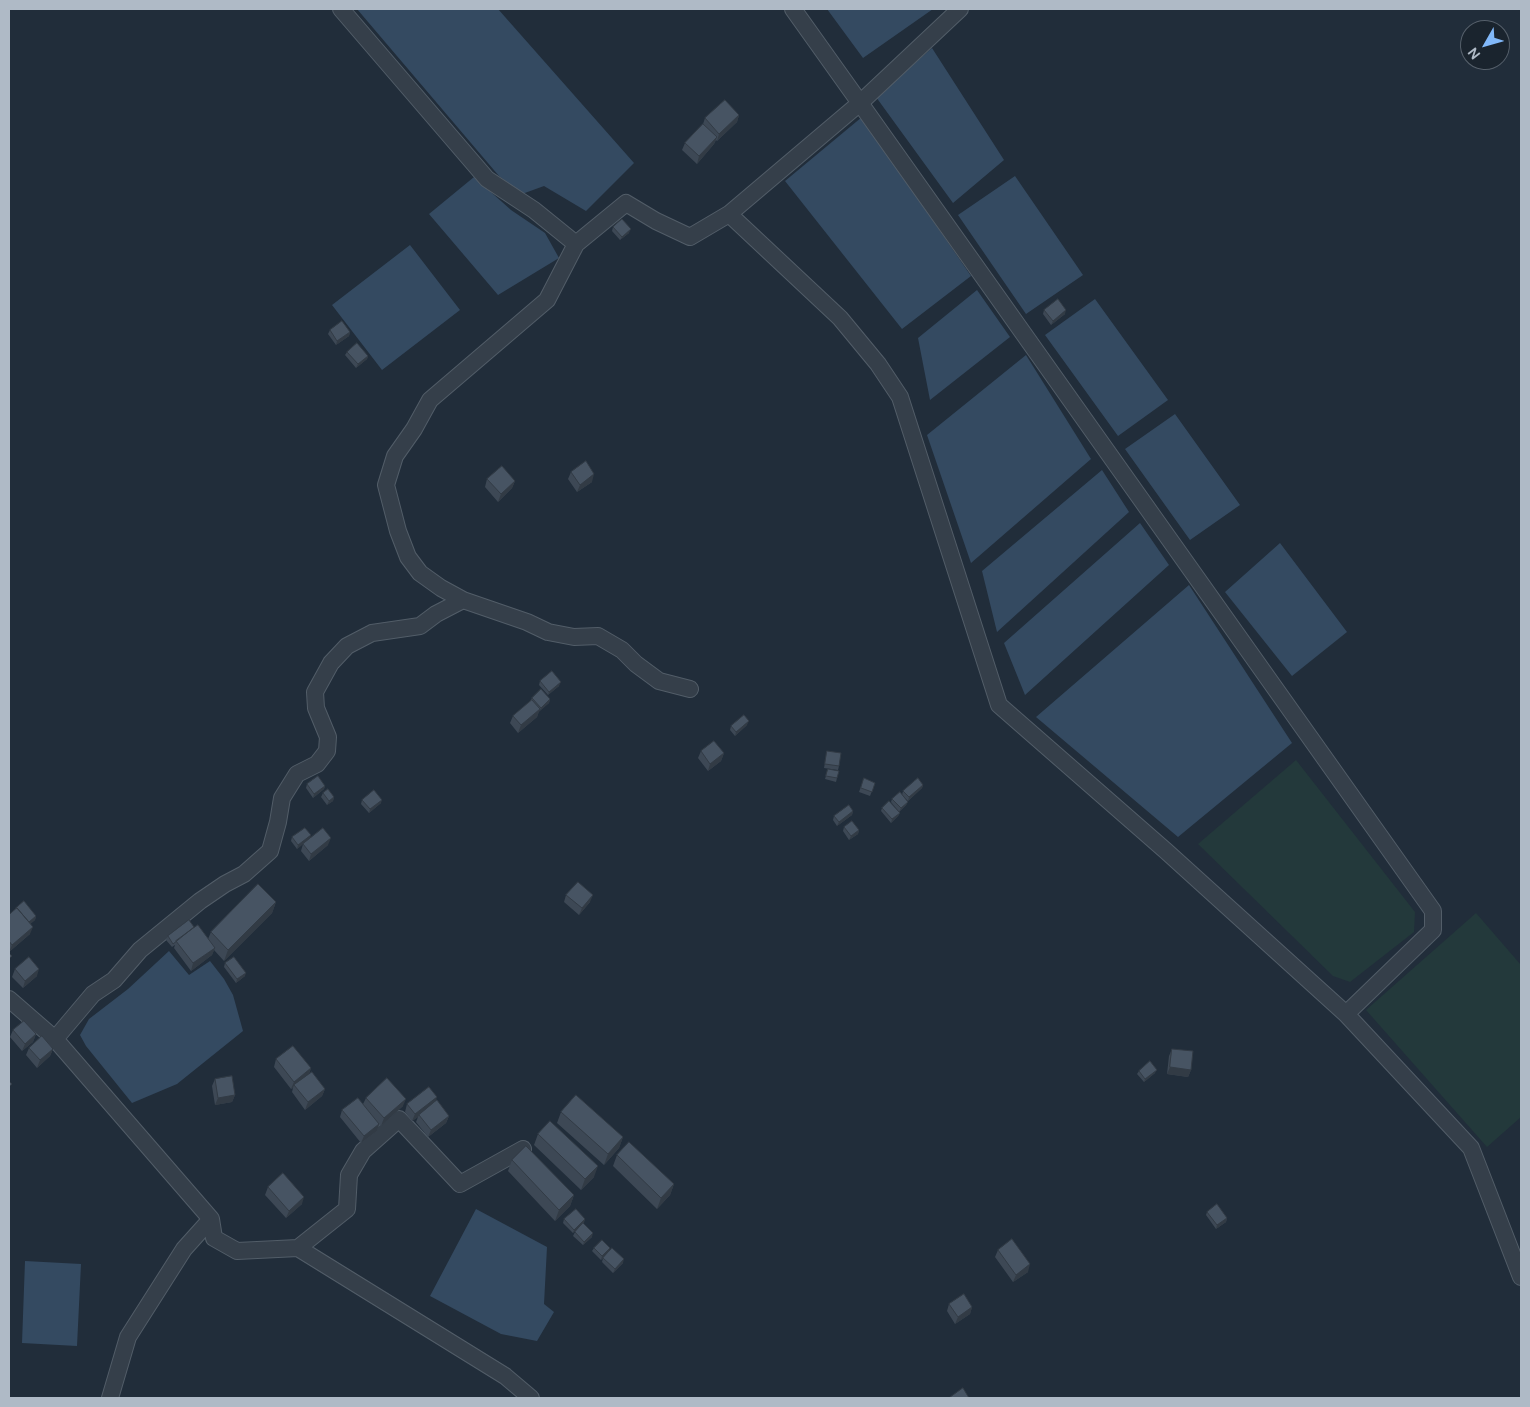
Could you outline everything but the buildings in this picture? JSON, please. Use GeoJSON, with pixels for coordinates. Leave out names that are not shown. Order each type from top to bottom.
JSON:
{"type":"FeatureCollection","features":[{"type":"Feature","properties":{"kind":"street"},"geometry":{"type":"LineString","coordinates":[[341,9],[487,179],[534,210],[576,244]]}},
{"type":"Feature","properties":{"kind":"street"},"geometry":{"type":"LineString","coordinates":[[793,9],[1433,912],[1433,930],[1346,1014]]}},
{"type":"Feature","properties":{"kind":"street"},"geometry":{"type":"LineString","coordinates":[[690,689],[659,681],[636,664],[622,650],[598,636],[574,637],[548,632],[527,622],[463,600],[441,588],[420,573],[408,557],[398,531],[386,485],[395,456],[414,429],[430,400],[547,300],[576,244],[626,203],[656,221],[690,237],[729,214],[860,103],[960,9]]}},
{"type":"Feature","properties":{"kind":"street"},"geometry":{"type":"LineString","coordinates":[[729,214],[840,318],[878,364],[900,397],[999,705],[1166,851],[1346,1014],[1471,1148],[1521,1277]]}},
{"type":"Feature","properties":{"kind":"street"},"geometry":{"type":"LineString","coordinates":[[55,1039],[93,994],[114,980],[147,944],[200,900],[244,874],[270,851],[282,798],[297,774],[317,764],[326,751],[328,737],[316,708],[315,692],[331,663],[347,646],[372,633],[420,626],[436,614],[463,600]]}},
{"type":"Feature","properties":{"kind":"street"},"geometry":{"type":"LineString","coordinates":[[9,999],[55,1039],[212,1219],[214,1238],[237,1251],[298,1248],[505,1376],[531,1398]]}},
{"type":"Feature","properties":{"kind":"street"},"geometry":{"type":"LineString","coordinates":[[298,1248],[347,1208],[349,1175],[363,1151],[399,1120],[460,1184],[523,1149]]}},
{"type":"Feature","properties":{"kind":"street"},"geometry":{"type":"LineString","coordinates":[[110,1398],[128,1337],[184,1250],[212,1219]]}},
{"type":"Feature","properties":{"kind":"green space"},"geometry":{"type":"Polygon","coordinates":[[[1296,760],[1415,912],[1414,932],[1350,982],[1333,976],[1198,844],[1296,760]]]}},
{"type":"Feature","properties":{"kind":"green space"},"geometry":{"type":"Polygon","coordinates":[[[1476,913],[1521,965],[1521,1117],[1487,1147],[1366,1010],[1476,913]]]}},
{"type":"Feature","properties":{"kind":"water"},"geometry":{"type":"Polygon","coordinates":[[[357,9],[498,9],[634,163],[586,211],[544,186],[522,194],[499,176],[357,9]]]}},
{"type":"Feature","properties":{"kind":"water"},"geometry":{"type":"Polygon","coordinates":[[[827,9],[933,9],[863,58],[827,9]]]}},
{"type":"Feature","properties":{"kind":"water"},"geometry":{"type":"Polygon","coordinates":[[[932,48],[1004,160],[953,203],[876,97],[932,48]]]}},
{"type":"Feature","properties":{"kind":"water"},"geometry":{"type":"Polygon","coordinates":[[[862,117],[971,276],[902,329],[785,181],[862,117]]]}},
{"type":"Feature","properties":{"kind":"water"},"geometry":{"type":"Polygon","coordinates":[[[1015,176],[1083,275],[1026,314],[958,215],[1015,176]]]}},
{"type":"Feature","properties":{"kind":"water"},"geometry":{"type":"Polygon","coordinates":[[[474,177],[511,210],[545,233],[559,258],[498,295],[429,214],[474,177]]]}},
{"type":"Feature","properties":{"kind":"water"},"geometry":{"type":"Polygon","coordinates":[[[410,245],[460,310],[382,370],[332,305],[410,245]]]}},
{"type":"Feature","properties":{"kind":"water"},"geometry":{"type":"Polygon","coordinates":[[[977,290],[1010,337],[930,400],[918,338],[977,290]]]}},
{"type":"Feature","properties":{"kind":"water"},"geometry":{"type":"Polygon","coordinates":[[[1095,299],[1168,400],[1118,436],[1045,335],[1095,299]]]}},
{"type":"Feature","properties":{"kind":"water"},"geometry":{"type":"Polygon","coordinates":[[[1026,355],[1091,459],[971,563],[927,435],[1026,355]]]}},
{"type":"Feature","properties":{"kind":"water"},"geometry":{"type":"Polygon","coordinates":[[[1175,414],[1240,505],[1190,540],[1125,449],[1175,414]]]}},
{"type":"Feature","properties":{"kind":"water"},"geometry":{"type":"Polygon","coordinates":[[[1102,470],[1129,512],[997,632],[982,571],[1102,470]]]}},
{"type":"Feature","properties":{"kind":"water"},"geometry":{"type":"Polygon","coordinates":[[[1140,523],[1169,565],[1025,695],[1004,643],[1140,523]]]}},
{"type":"Feature","properties":{"kind":"water"},"geometry":{"type":"Polygon","coordinates":[[[1280,543],[1347,632],[1292,676],[1225,592],[1280,543]]]}},
{"type":"Feature","properties":{"kind":"water"},"geometry":{"type":"Polygon","coordinates":[[[1189,585],[1292,743],[1178,837],[1036,717],[1189,585]]]}},
{"type":"Feature","properties":{"kind":"water"},"geometry":{"type":"Polygon","coordinates":[[[169,951],[189,975],[210,961],[224,979],[233,995],[243,1031],[177,1084],[132,1103],[86,1046],[80,1035],[89,1019],[128,989],[169,951]]]}},
{"type":"Feature","properties":{"kind":"water"},"geometry":{"type":"Polygon","coordinates":[[[476,1209],[547,1247],[544,1304],[554,1312],[537,1341],[501,1334],[430,1296],[476,1209]]]}},
{"type":"Feature","properties":{"kind":"water"},"geometry":{"type":"Polygon","coordinates":[[[25,1261],[81,1264],[77,1346],[22,1343],[25,1261]]]}}]}
